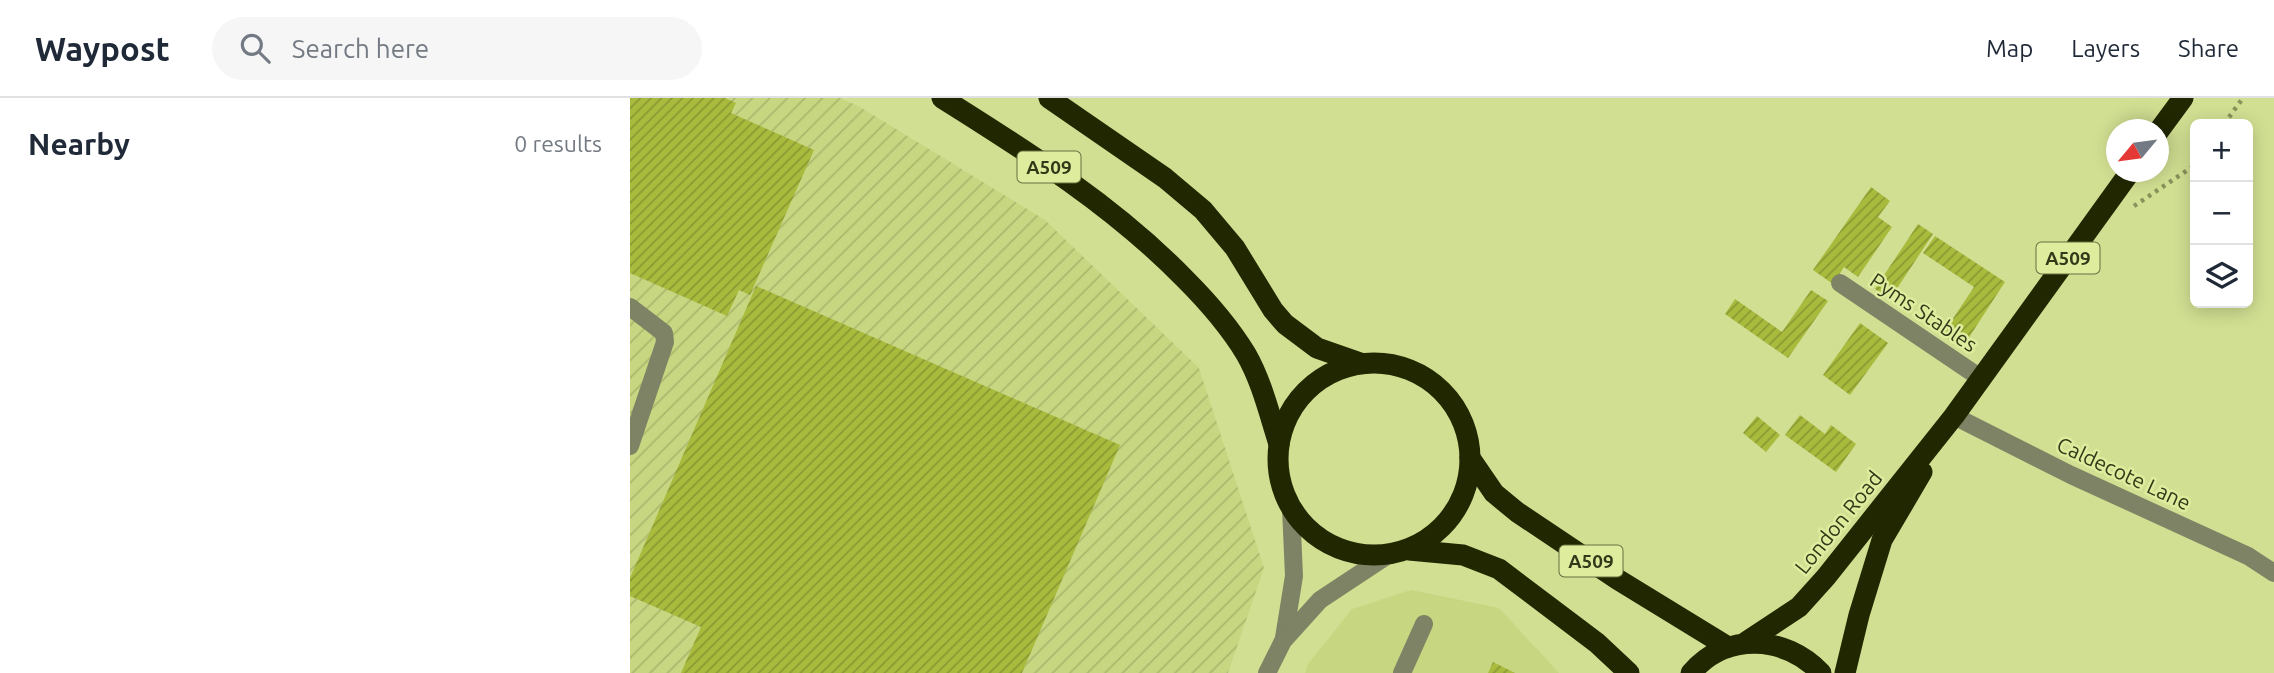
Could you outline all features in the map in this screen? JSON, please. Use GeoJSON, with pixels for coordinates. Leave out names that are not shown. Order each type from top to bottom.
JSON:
{"type":"FeatureCollection","features":[{"type":"Feature","properties":{"kind":"highway","name":"A509"},"geometry":{"type":"LineString","coordinates":[[942,98],[1070,181],[1126,224],[1168,261],[1230,329],[1246,354],[1256,374],[1279,444]]}},
{"type":"Feature","properties":{"kind":"highway","name":"A509"},"geometry":{"type":"LineString","coordinates":[[1049,98],[1191,199],[1235,248],[1266,300],[1284,324],[1317,348],[1360,363]]}},
{"type":"Feature","properties":{"kind":"highway"},"geometry":{"type":"LineString","coordinates":[[2167,119],[2182,98]]}},
{"type":"Feature","properties":{"kind":"highway","name":"London Road"},"geometry":{"type":"LineString","coordinates":[[1691,673],[1707,658],[1737,645],[1785,618],[1809,597],[1982,379],[2123,182]]}},
{"type":"Feature","properties":{"kind":"highway"},"geometry":{"type":"LineString","coordinates":[[1360,363],[1395,364],[1434,382],[1454,403],[1461,418],[1469,458],[1469,475],[1449,520],[1437,532],[1398,552],[1363,555],[1342,550],[1322,540],[1306,527],[1291,508],[1280,477],[1279,444],[1284,425],[1302,394],[1331,372],[1360,363]]}},
{"type":"Feature","properties":{"kind":"highway","name":"London Road"},"geometry":{"type":"LineString","coordinates":[[1845,673],[1882,540],[1954,416]]}},
{"type":"Feature","properties":{"kind":"highway","name":"A509"},"geometry":{"type":"LineString","coordinates":[[1469,458],[1494,493],[1517,512],[1737,645]]}},
{"type":"Feature","properties":{"kind":"highway","name":"A509"},"geometry":{"type":"LineString","coordinates":[[1398,552],[1462,555],[1499,569],[1597,643],[1629,673]]}},
{"type":"Feature","properties":{"kind":"highway"},"geometry":{"type":"LineString","coordinates":[[1737,645],[1774,645],[1787,649],[1799,654],[1821,673]]}},
{"type":"Feature","properties":{"kind":"street","name":"Pyms Stables"},"geometry":{"type":"LineString","coordinates":[[1840,283],[1982,379]]}},
{"type":"Feature","properties":{"kind":"street"},"geometry":{"type":"LineString","coordinates":[[630,307],[664,333],[665,342],[630,446]]}},
{"type":"Feature","properties":{"kind":"street","name":"Caldecote Lane"},"geometry":{"type":"LineString","coordinates":[[1954,416],[2071,475],[2248,556],[2274,573]]}},
{"type":"Feature","properties":{"kind":"street"},"geometry":{"type":"LineString","coordinates":[[1268,673],[1283,641],[1294,576],[1291,508]]}},
{"type":"Feature","properties":{"kind":"street"},"geometry":{"type":"LineString","coordinates":[[1283,641],[1329,593],[1398,552]]}},
{"type":"Feature","properties":{"kind":"street"},"geometry":{"type":"LineString","coordinates":[[1402,673],[1424,624]]}},
{"type":"Feature","properties":{"kind":"path"},"geometry":{"type":"LineString","coordinates":[[2228,119],[2243,98]]}},
{"type":"Feature","properties":{"kind":"shaded area"},"geometry":{"type":"Polygon","coordinates":[[[630,98],[840,98],[860,107],[1045,220],[1199,368],[1264,568],[1228,673],[630,673],[630,98]]]}},
{"type":"Feature","properties":{"kind":"shaded area"},"geometry":{"type":"Polygon","coordinates":[[[1411,590],[1499,608],[1559,673],[1305,673],[1308,664],[1352,609],[1411,590]]]}},
{"type":"Feature","properties":{"kind":"building"},"geometry":{"type":"Polygon","coordinates":[[[630,98],[725,98],[736,103],[731,113],[814,150],[750,295],[739,290],[727,316],[630,273],[630,98]]]}},
{"type":"Feature","properties":{"kind":"building"},"geometry":{"type":"Polygon","coordinates":[[[1871,187],[1890,201],[1878,217],[1892,227],[1858,277],[1844,267],[1833,284],[1813,270],[1871,187]]]}},
{"type":"Feature","properties":{"kind":"building"},"geometry":{"type":"Polygon","coordinates":[[[1918,224],[1933,234],[1890,299],[1875,289],[1918,224]]]}},
{"type":"Feature","properties":{"kind":"building"},"geometry":{"type":"Polygon","coordinates":[[[1935,236],[2005,282],[1962,348],[1942,335],[1974,287],[1923,253],[1935,236]]]}},
{"type":"Feature","properties":{"kind":"building"},"geometry":{"type":"Polygon","coordinates":[[[756,286],[1120,445],[1022,673],[681,673],[701,627],[630,596],[630,578],[756,286]]]}},
{"type":"Feature","properties":{"kind":"building"},"geometry":{"type":"Polygon","coordinates":[[[1811,290],[1828,301],[1788,358],[1725,314],[1735,299],[1782,332],[1811,290]]]}},
{"type":"Feature","properties":{"kind":"building"},"geometry":{"type":"Polygon","coordinates":[[[1860,323],[1888,343],[1850,395],[1823,375],[1860,323]]]}},
{"type":"Feature","properties":{"kind":"building"},"geometry":{"type":"Polygon","coordinates":[[[1800,415],[1825,434],[1831,425],[1856,444],[1836,472],[1785,435],[1800,415]]]}},
{"type":"Feature","properties":{"kind":"building"},"geometry":{"type":"Polygon","coordinates":[[[1757,416],[1780,435],[1766,452],[1743,433],[1757,416]]]}},
{"type":"Feature","properties":{"kind":"building"},"geometry":{"type":"Polygon","coordinates":[[[1493,662],[1515,673],[1488,673],[1493,662]]]}}]}
